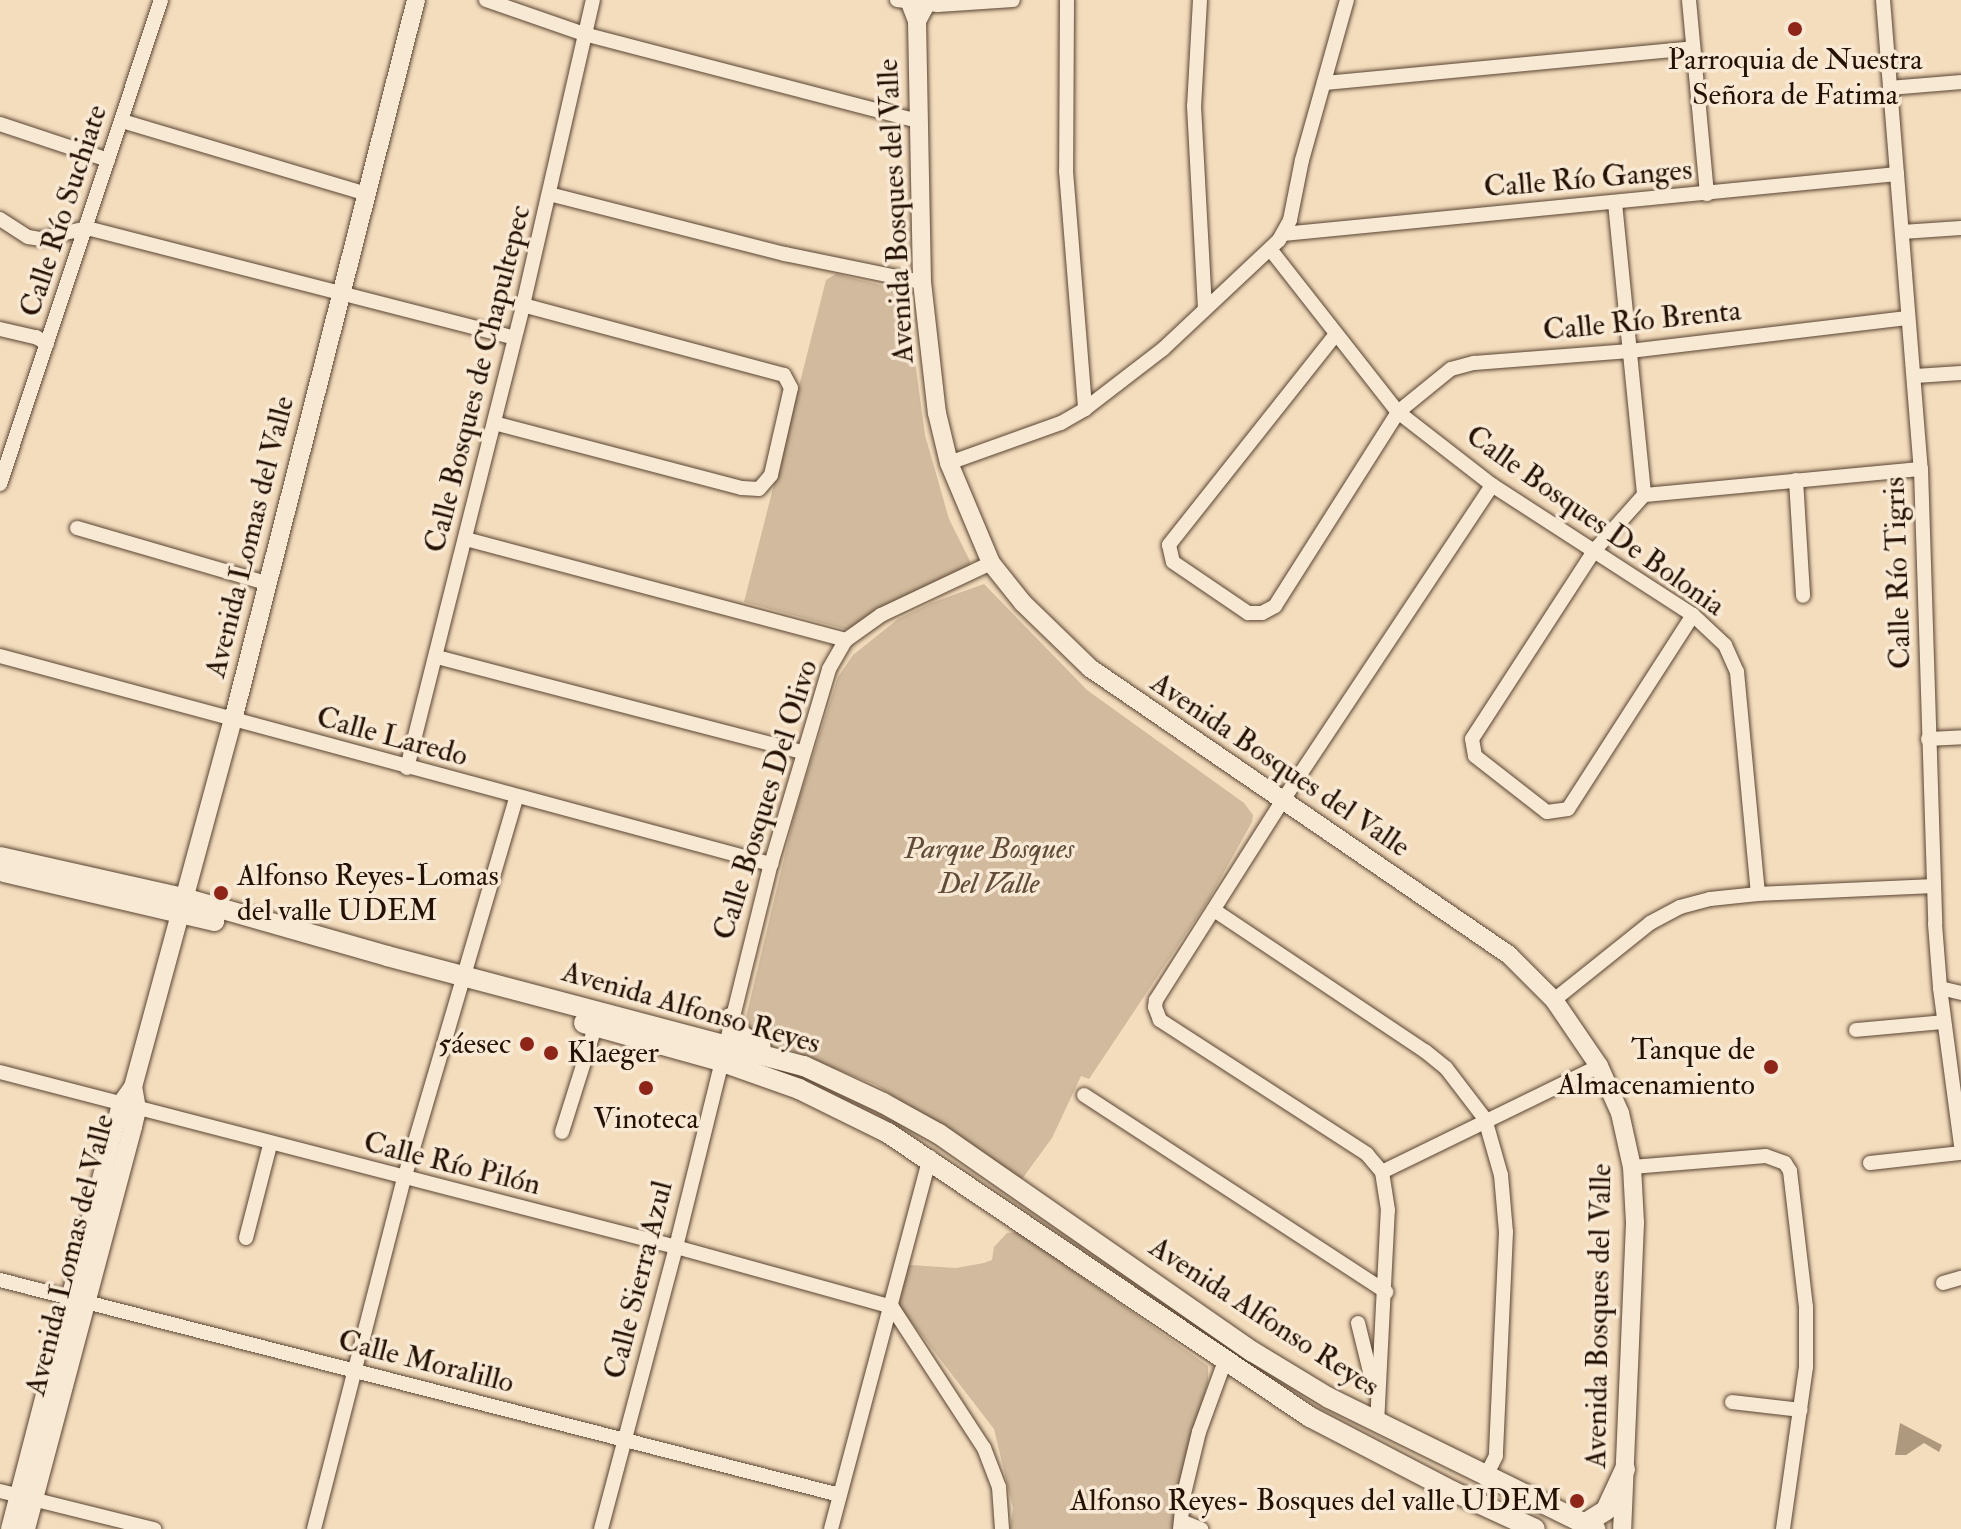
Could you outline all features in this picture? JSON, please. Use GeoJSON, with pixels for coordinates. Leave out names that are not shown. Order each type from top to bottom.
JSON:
{"type":"FeatureCollection","features":[{"type":"Feature","properties":{"kind":"main road","name":"Avenida Alfonso Reyes"},"geometry":{"type":"LineString","coordinates":[[0,857],[722,1052],[804,1066],[883,1103],[939,1134],[1253,1352],[1378,1414],[1485,1478],[1590,1527]]}},
{"type":"Feature","properties":{"kind":"main road","name":"Avenida Alfonso Reyes"},"geometry":{"type":"LineString","coordinates":[[0,871],[105,898],[182,905]]}},
{"type":"Feature","properties":{"kind":"main road"},"geometry":{"type":"LineString","coordinates":[[730,1018],[742,1036],[804,1066]]}},
{"type":"Feature","properties":{"kind":"main road","name":"Avenida Alfonso Reyes"},"geometry":{"type":"LineString","coordinates":[[722,1052],[840,1107],[930,1157],[1310,1417],[1452,1491],[1535,1529]]}},
{"type":"Feature","properties":{"kind":"main road"},"geometry":{"type":"LineString","coordinates":[[1590,1527],[1606,1510],[1625,1469]]}},
{"type":"Feature","properties":{"kind":"street","name":"Calle Río Suchiate"},"geometry":{"type":"LineString","coordinates":[[0,484],[161,0]]}},
{"type":"Feature","properties":{"kind":"street","name":"Avenida Lomas del Valle"},"geometry":{"type":"LineString","coordinates":[[10,1529],[26,1497],[233,720],[416,0]]}},
{"type":"Feature","properties":{"kind":"street"},"geometry":{"type":"LineString","coordinates":[[486,0],[584,34],[917,121]]}},
{"type":"Feature","properties":{"kind":"street","name":"Calle Bosques de Chapultepec"},"geometry":{"type":"LineString","coordinates":[[407,768],[523,305],[593,0]]}},
{"type":"Feature","properties":{"kind":"street"},"geometry":{"type":"LineString","coordinates":[[914,1],[972,5],[1013,0]]}},
{"type":"Feature","properties":{"kind":"street"},"geometry":{"type":"LineString","coordinates":[[1067,0],[1067,185],[1085,409]]}},
{"type":"Feature","properties":{"kind":"street"},"geometry":{"type":"LineString","coordinates":[[1200,0],[1194,106],[1205,308]]}},
{"type":"Feature","properties":{"kind":"street"},"geometry":{"type":"LineString","coordinates":[[949,463],[1061,423],[1085,409],[1163,349],[1283,234],[1290,220],[1347,0]]}},
{"type":"Feature","properties":{"kind":"street"},"geometry":{"type":"LineString","coordinates":[[1689,0],[1691,48],[1707,194]]}},
{"type":"Feature","properties":{"kind":"street","name":"Calle Río Tigris"},"geometry":{"type":"LineString","coordinates":[[1883,0],[1921,469],[1933,886],[1940,988],[1961,1145]]}},
{"type":"Feature","properties":{"kind":"street","name":"Avenida Bosques del Valle"},"geometry":{"type":"LineString","coordinates":[[914,1],[917,21],[922,282],[937,413],[949,463],[991,563],[1023,603],[1090,668],[1492,942],[1554,1000],[1599,1066],[1620,1113],[1632,1167],[1635,1223],[1622,1529]]}},
{"type":"Feature","properties":{"kind":"street"},"geometry":{"type":"LineString","coordinates":[[1324,83],[1691,48]]}},
{"type":"Feature","properties":{"kind":"street"},"geometry":{"type":"LineString","coordinates":[[1890,88],[1961,82]]}},
{"type":"Feature","properties":{"kind":"street"},"geometry":{"type":"LineString","coordinates":[[122,121],[367,194]]}},
{"type":"Feature","properties":{"kind":"street"},"geometry":{"type":"LineString","coordinates":[[0,124],[108,160]]}},
{"type":"Feature","properties":{"kind":"street","name":"Calle Río Ganges"},"geometry":{"type":"LineString","coordinates":[[1283,234],[1897,174]]}},
{"type":"Feature","properties":{"kind":"street"},"geometry":{"type":"LineString","coordinates":[[549,194],[785,254],[922,282]]}},
{"type":"Feature","properties":{"kind":"street"},"geometry":{"type":"LineString","coordinates":[[1615,203],[1644,495]]}},
{"type":"Feature","properties":{"kind":"street"},"geometry":{"type":"LineString","coordinates":[[0,219],[28,237],[40,239],[87,228],[514,338]]}},
{"type":"Feature","properties":{"kind":"street"},"geometry":{"type":"LineString","coordinates":[[1902,232],[1961,228]]}},
{"type":"Feature","properties":{"kind":"street","name":"Calle Bosques De Bolonia"},"geometry":{"type":"LineString","coordinates":[[1270,249],[1398,412],[1492,485],[1693,615],[1725,645],[1737,672],[1758,894]]}},
{"type":"Feature","properties":{"kind":"street"},"geometry":{"type":"LineString","coordinates":[[494,423],[742,488],[763,487],[771,475],[791,388],[788,378],[778,372],[523,305]]}},
{"type":"Feature","properties":{"kind":"street","name":"Calle Río Brenta"},"geometry":{"type":"LineString","coordinates":[[1336,334],[1173,539],[1169,551],[1173,562],[1248,613],[1269,610],[1398,412],[1443,374],[1462,364],[1630,351],[1907,318]]}},
{"type":"Feature","properties":{"kind":"street"},"geometry":{"type":"LineString","coordinates":[[0,329],[36,337],[47,344]]}},
{"type":"Feature","properties":{"kind":"street"},"geometry":{"type":"LineString","coordinates":[[1915,376],[1961,373]]}},
{"type":"Feature","properties":{"kind":"street"},"geometry":{"type":"LineString","coordinates":[[0,434],[14,441]]}},
{"type":"Feature","properties":{"kind":"street"},"geometry":{"type":"LineString","coordinates":[[1693,615],[1571,806],[1561,812],[1547,812],[1479,761],[1471,745],[1594,551],[1644,495],[1921,469]]}},
{"type":"Feature","properties":{"kind":"street"},"geometry":{"type":"LineString","coordinates":[[1796,480],[1803,596]]}},
{"type":"Feature","properties":{"kind":"street"},"geometry":{"type":"LineString","coordinates":[[1378,1414],[1388,1210],[1382,1172],[1367,1154],[1160,1020],[1156,1000],[1283,800],[1492,485]]}},
{"type":"Feature","properties":{"kind":"street"},"geometry":{"type":"LineString","coordinates":[[77,528],[266,583]]}},
{"type":"Feature","properties":{"kind":"street"},"geometry":{"type":"LineString","coordinates":[[466,539],[846,640]]}},
{"type":"Feature","properties":{"kind":"street","name":"Calle Bosques Del Olivo"},"geometry":{"type":"LineString","coordinates":[[722,1052],[771,864],[829,669],[846,640],[881,615],[991,563]]}},
{"type":"Feature","properties":{"kind":"street","name":"Calle Laredo"},"geometry":{"type":"LineString","coordinates":[[0,656],[516,798],[771,864]]}},
{"type":"Feature","properties":{"kind":"street"},"geometry":{"type":"LineString","coordinates":[[437,657],[803,752]]}},
{"type":"Feature","properties":{"kind":"street"},"geometry":{"type":"LineString","coordinates":[[1928,739],[1961,737]]}},
{"type":"Feature","properties":{"kind":"street"},"geometry":{"type":"LineString","coordinates":[[314,1529],[358,1371],[404,1179],[516,798]]}},
{"type":"Feature","properties":{"kind":"street"},"geometry":{"type":"LineString","coordinates":[[1554,1000],[1650,923],[1680,907],[1710,899],[1758,894],[1933,886]]}},
{"type":"Feature","properties":{"kind":"street"},"geometry":{"type":"LineString","coordinates":[[1214,910],[1425,1051],[1446,1068],[1485,1119],[1501,1175],[1506,1232],[1496,1456],[1485,1478]]}},
{"type":"Feature","properties":{"kind":"street"},"geometry":{"type":"LineString","coordinates":[[1940,988],[1961,993]]}},
{"type":"Feature","properties":{"kind":"street"},"geometry":{"type":"LineString","coordinates":[[562,1132],[597,1019]]}},
{"type":"Feature","properties":{"kind":"street"},"geometry":{"type":"LineString","coordinates":[[1856,1030],[1944,1022]]}},
{"type":"Feature","properties":{"kind":"street","name":"Calle Sierra Azul"},"geometry":{"type":"LineString","coordinates":[[601,1529],[676,1247],[722,1052]]}},
{"type":"Feature","properties":{"kind":"street"},"geometry":{"type":"LineString","coordinates":[[1382,1172],[1485,1119],[1599,1066]]}},
{"type":"Feature","properties":{"kind":"street","name":"Calle Río Pilón"},"geometry":{"type":"LineString","coordinates":[[0,1072],[270,1145],[676,1247],[892,1307]]}},
{"type":"Feature","properties":{"kind":"street"},"geometry":{"type":"LineString","coordinates":[[1084,1095],[1386,1292]]}},
{"type":"Feature","properties":{"kind":"street"},"geometry":{"type":"LineString","coordinates":[[246,1238],[270,1145]]}},
{"type":"Feature","properties":{"kind":"street"},"geometry":{"type":"LineString","coordinates":[[1870,1163],[1961,1153]]}},
{"type":"Feature","properties":{"kind":"street"},"geometry":{"type":"LineString","coordinates":[[1632,1167],[1766,1156],[1785,1163],[1790,1171],[1806,1307],[1801,1410],[1783,1529]]}},
{"type":"Feature","properties":{"kind":"street"},"geometry":{"type":"LineString","coordinates":[[831,1529],[930,1157]]}},
{"type":"Feature","properties":{"kind":"street"},"geometry":{"type":"LineString","coordinates":[[1943,1283],[1961,1278]]}},
{"type":"Feature","properties":{"kind":"street","name":"Calle Moralillo"},"geometry":{"type":"LineString","coordinates":[[0,1280],[840,1495]]}},
{"type":"Feature","properties":{"kind":"street"},"geometry":{"type":"LineString","coordinates":[[892,1307],[984,1448],[999,1487],[1002,1529]]}},
{"type":"Feature","properties":{"kind":"street"},"geometry":{"type":"LineString","coordinates":[[1358,1323],[1378,1414]]}},
{"type":"Feature","properties":{"kind":"street"},"geometry":{"type":"LineString","coordinates":[[1201,1529],[1181,1525],[1185,1486],[1199,1432],[1225,1361]]}},
{"type":"Feature","properties":{"kind":"street"},"geometry":{"type":"LineString","coordinates":[[1732,1402],[1801,1410]]}},
{"type":"Feature","properties":{"kind":"street"},"geometry":{"type":"LineString","coordinates":[[0,1491],[154,1529]]}},
{"type":"Feature","properties":{"kind":"street","name":"Avenida Lomas del Valle"},"geometry":{"type":"LineString","coordinates":[[26,1497],[26,1529]]}},
{"type":"Feature","properties":{"kind":"green space"},"geometry":{"type":"Polygon","coordinates":[[[836,274],[900,290],[906,295],[925,435],[949,519],[970,561],[970,569],[852,631],[744,602],[826,280],[836,274]]]}},
{"type":"Feature","properties":{"kind":"green space","name":"Parque Bosques Del Valle"},"geometry":{"type":"Polygon","coordinates":[[[984,584],[1087,690],[1244,803],[1253,815],[1209,899],[1089,1079],[1081,1076],[1052,1138],[1022,1179],[876,1085],[754,1036],[745,1021],[796,809],[838,677],[853,655],[898,619],[984,584]]]}},
{"type":"Feature","properties":{"kind":"green space"},"geometry":{"type":"Polygon","coordinates":[[[1019,1232],[1208,1366],[1208,1382],[1180,1485],[1175,1529],[1010,1529],[1013,1508],[994,1429],[896,1302],[900,1270],[911,1265],[956,1268],[984,1263],[992,1260],[994,1247],[1007,1233],[1019,1232]]]}},
{"type":"Feature","properties":{"kind":"shaded area"},"geometry":{"type":"Polygon","coordinates":[[[1900,1423],[1942,1445],[1939,1452],[1924,1443],[1906,1455],[1895,1455],[1900,1423]]]}},
{"type":"Feature","properties":{"kind":"place","name":"Parroquia de Nuestra Señora de Fatima"},"geometry":{"type":"Point","coordinates":[1795,29]}},
{"type":"Feature","properties":{"kind":"place","name":"Alfonso Reyes-Lomas del valle UDEM"},"geometry":{"type":"Point","coordinates":[221,893]}},
{"type":"Feature","properties":{"kind":"place","name":"5áesec"},"geometry":{"type":"Point","coordinates":[527,1044]}},
{"type":"Feature","properties":{"kind":"place","name":"Klaeger"},"geometry":{"type":"Point","coordinates":[551,1053]}},
{"type":"Feature","properties":{"kind":"place","name":"Tanque de Almacenamiento"},"geometry":{"type":"Point","coordinates":[1771,1067]}},
{"type":"Feature","properties":{"kind":"place","name":"Vinoteca"},"geometry":{"type":"Point","coordinates":[646,1088]}},
{"type":"Feature","properties":{"kind":"place","name":"Alfonso Reyes- Bosques del valle UDEM"},"geometry":{"type":"Point","coordinates":[1577,1501]}}]}
